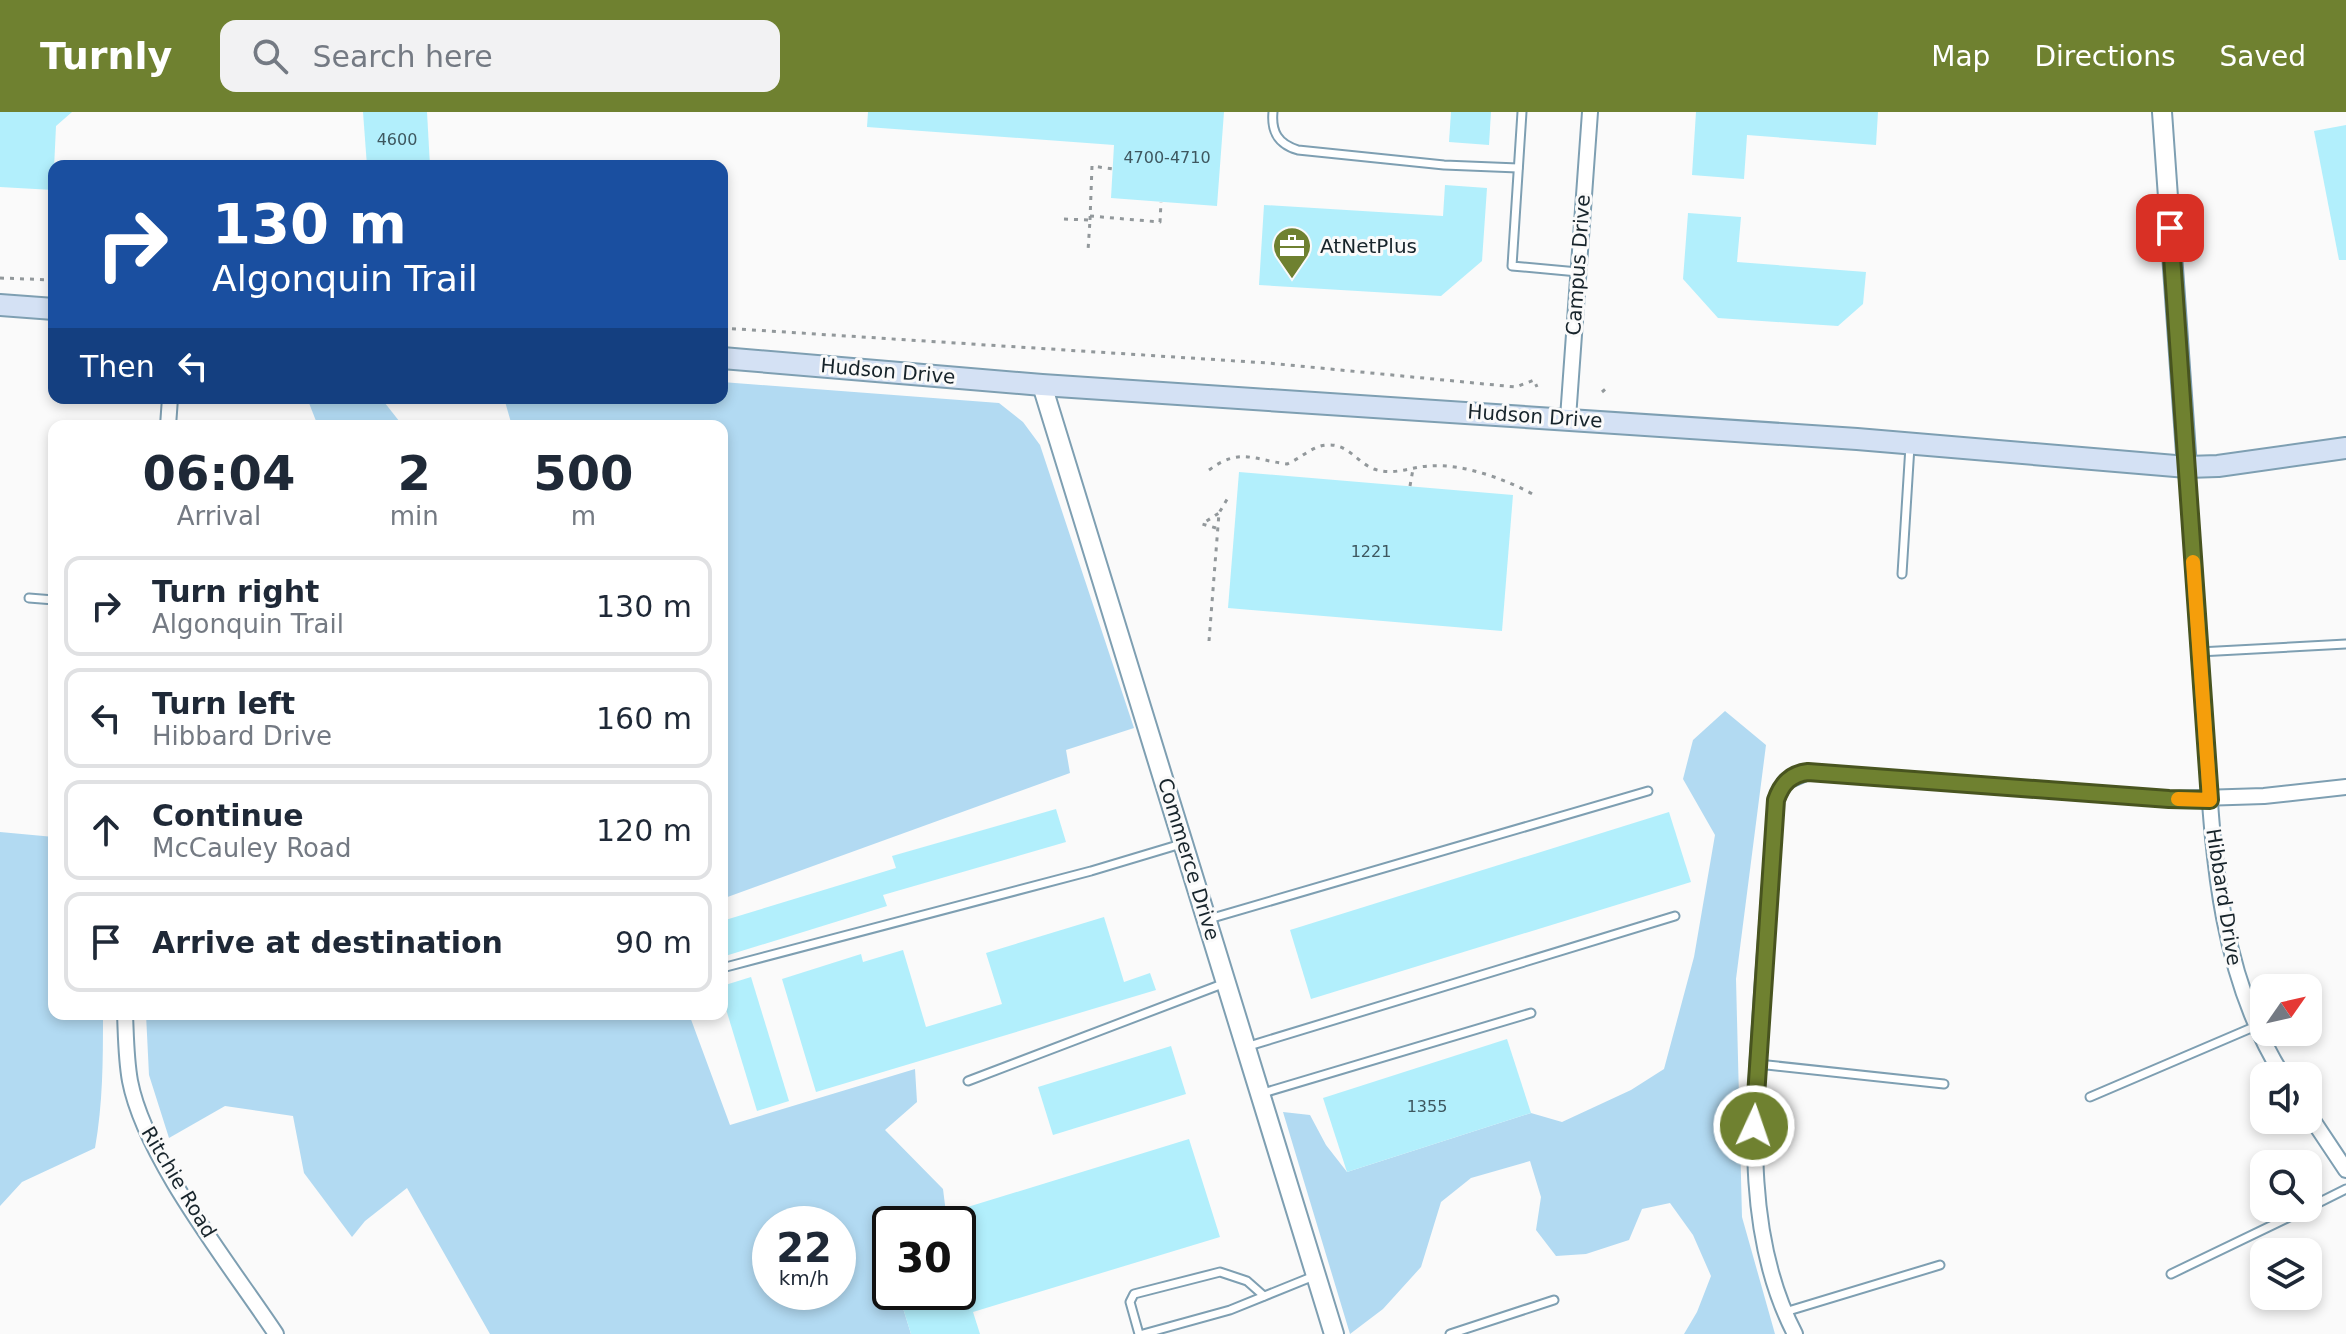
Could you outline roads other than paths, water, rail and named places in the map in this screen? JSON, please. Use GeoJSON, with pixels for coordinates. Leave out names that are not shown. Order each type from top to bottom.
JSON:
{"type":"FeatureCollection","features":[{"type":"Feature","properties":{"kind":"main road"},"geometry":{"type":"LineString","coordinates":[[0,305],[48,309]]}},
{"type":"Feature","properties":{"kind":"main road","name":"Hudson Drive"},"geometry":{"type":"LineString","coordinates":[[728,359],[1042,385],[1568,418],[2187,467],[2218,466],[2346,448]]}},
{"type":"Feature","properties":{"kind":"street","name":"Campus Drive"},"geometry":{"type":"LineString","coordinates":[[1568,418],[1590,112]]}},
{"type":"Feature","properties":{"kind":"street"},"geometry":{"type":"LineString","coordinates":[[2162,112],[2187,467]]}},
{"type":"Feature","properties":{"kind":"street","name":"Commerce Drive"},"geometry":{"type":"LineString","coordinates":[[1042,385],[1333,1334]]}},
{"type":"Feature","properties":{"kind":"street","name":"Hibbard Drive"},"geometry":{"type":"LineString","coordinates":[[2187,467],[2210,800],[2225,936],[2250,1010]]}},
{"type":"Feature","properties":{"kind":"street"},"geometry":{"type":"LineString","coordinates":[[1795,1334],[1785,1312],[1760,1208],[1754,1141],[1776,806],[1785,782],[1808,772],[2210,800],[2346,787]]}},
{"type":"Feature","properties":{"kind":"street","name":"Ritchie Road"},"geometry":{"type":"LineString","coordinates":[[125,1020],[130,1082],[146,1129],[173,1179],[276,1334]]}},
{"type":"Feature","properties":{"kind":"street"},"geometry":{"type":"LineString","coordinates":[[2322,1134],[2346,1170]]}},
{"type":"Feature","properties":{"kind":"lane"},"geometry":{"type":"LineString","coordinates":[[1273,112],[1272,125],[1277,138],[1285,146],[1298,150],[1444,165],[1518,168]]}},
{"type":"Feature","properties":{"kind":"lane"},"geometry":{"type":"LineString","coordinates":[[1522,112],[1512,266],[1578,272]]}},
{"type":"Feature","properties":{"kind":"lane"},"geometry":{"type":"LineString","coordinates":[[1902,574],[1910,444]]}},
{"type":"Feature","properties":{"kind":"lane"},"geometry":{"type":"LineString","coordinates":[[29,598],[48,600]]}},
{"type":"Feature","properties":{"kind":"lane"},"geometry":{"type":"LineString","coordinates":[[2199,652],[2346,644]]}},
{"type":"Feature","properties":{"kind":"lane"},"geometry":{"type":"LineString","coordinates":[[1207,920],[1648,791]]}},
{"type":"Feature","properties":{"kind":"lane"},"geometry":{"type":"LineString","coordinates":[[728,966],[1091,871],[1184,843]]}},
{"type":"Feature","properties":{"kind":"lane"},"geometry":{"type":"LineString","coordinates":[[1246,1047],[1675,916]]}},
{"type":"Feature","properties":{"kind":"lane"},"geometry":{"type":"LineString","coordinates":[[968,1081],[1227,982]]}},
{"type":"Feature","properties":{"kind":"lane"},"geometry":{"type":"LineString","coordinates":[[1261,1093],[1531,1013]]}},
{"type":"Feature","properties":{"kind":"lane"},"geometry":{"type":"LineString","coordinates":[[2090,1097],[2250,1029]]}},
{"type":"Feature","properties":{"kind":"lane"},"geometry":{"type":"LineString","coordinates":[[1758,1064],[1944,1084]]}},
{"type":"Feature","properties":{"kind":"lane"},"geometry":{"type":"LineString","coordinates":[[2322,1201],[2346,1189]]}},
{"type":"Feature","properties":{"kind":"lane"},"geometry":{"type":"LineString","coordinates":[[2171,1274],[2279,1222]]}},
{"type":"Feature","properties":{"kind":"lane"},"geometry":{"type":"LineString","coordinates":[[1785,1312],[1940,1265]]}},
{"type":"Feature","properties":{"kind":"lane"},"geometry":{"type":"LineString","coordinates":[[1264,1296],[1247,1281],[1220,1272],[1134,1294],[1130,1302],[1141,1334],[1230,1310],[1316,1276]]}},
{"type":"Feature","properties":{"kind":"lane"},"geometry":{"type":"LineString","coordinates":[[1450,1334],[1554,1300]]}},
{"type":"Feature","properties":{"kind":"place","name":"AtNetPlus"},"geometry":{"type":"Point","coordinates":[1292,280]}}]}
